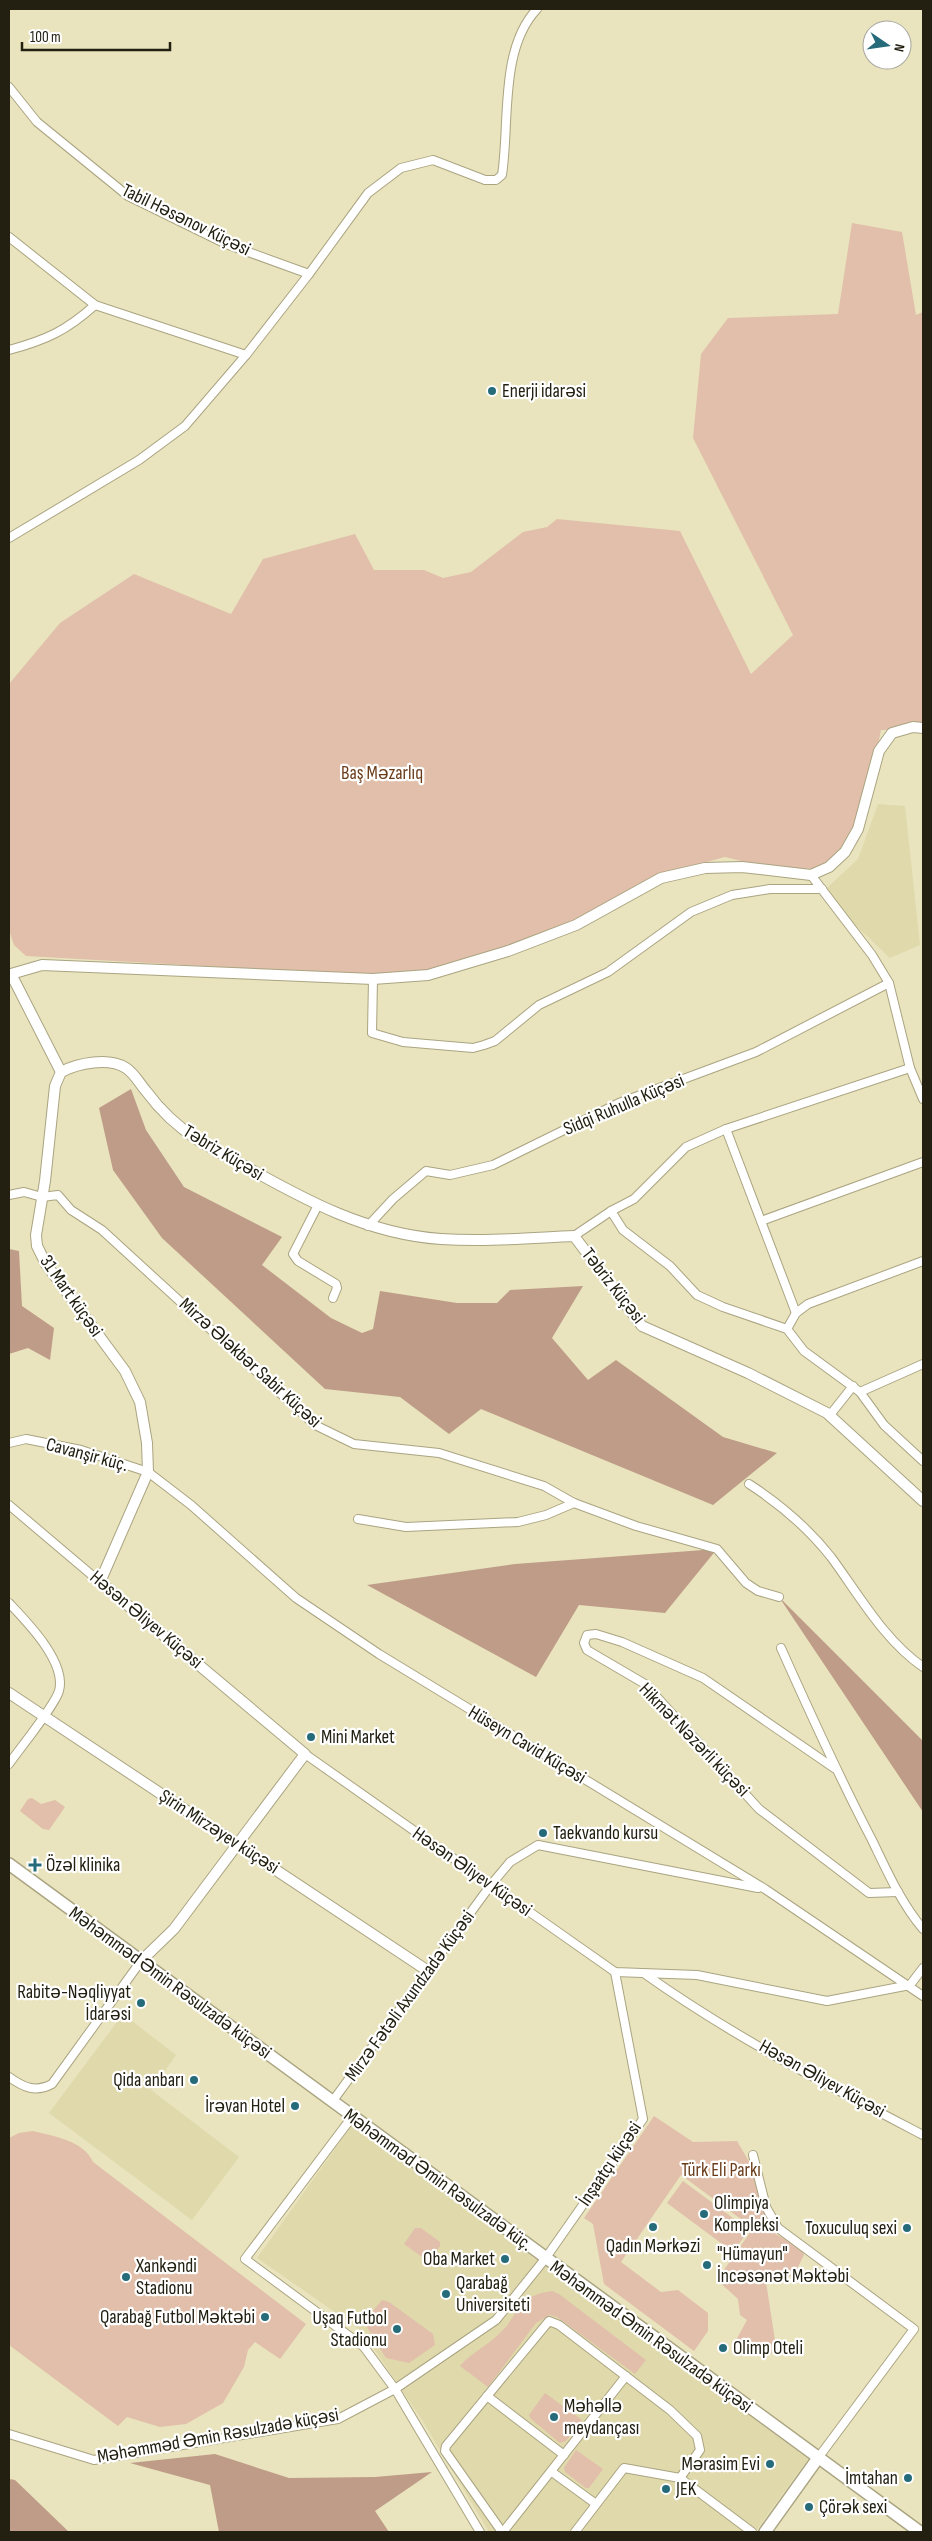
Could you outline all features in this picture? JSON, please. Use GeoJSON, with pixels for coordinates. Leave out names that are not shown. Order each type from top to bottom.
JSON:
{"type":"FeatureCollection","features":[{"type":"Feature","properties":{"kind":"main road","name":"Məhəmməd Əmin Rəsulzadə küçəsi"},"geometry":{"type":"LineString","coordinates":[[9,1864],[332,2102]]}},
{"type":"Feature","properties":{"kind":"main road","name":"Məhəmməd Əmin Rəsulzadə küç."},"geometry":{"type":"LineString","coordinates":[[332,2102],[545,2259]]}},
{"type":"Feature","properties":{"kind":"main road","name":"Məhəmməd Əmin Rəsulzadə küçəsi"},"geometry":{"type":"LineString","coordinates":[[545,2259],[920,2532]]}},
{"type":"Feature","properties":{"kind":"main road"},"geometry":{"type":"LineString","coordinates":[[765,2532],[818,2458]]}},
{"type":"Feature","properties":{"kind":"street"},"geometry":{"type":"LineString","coordinates":[[9,538],[139,460],[186,426],[246,355],[309,274],[368,193],[402,168],[433,160],[485,180],[496,180],[502,175],[506,145],[508,86],[514,58],[530,16],[537,9]]}},
{"type":"Feature","properties":{"kind":"street","name":"Tabil Həsənov Küçəsi"},"geometry":{"type":"LineString","coordinates":[[9,87],[37,122],[128,196],[226,244],[309,274]]}},
{"type":"Feature","properties":{"kind":"street"},"geometry":{"type":"LineString","coordinates":[[9,237],[95,305],[246,355]]}},
{"type":"Feature","properties":{"kind":"street"},"geometry":{"type":"LineString","coordinates":[[9,350],[40,342],[64,329],[95,305]]}},
{"type":"Feature","properties":{"kind":"street"},"geometry":{"type":"LineString","coordinates":[[61,1072],[10,972],[42,964],[373,979],[428,975],[508,951],[576,925],[660,878],[705,868],[742,867],[811,875],[829,867],[845,852],[858,829],[879,751],[892,734],[912,727],[923,728]]}},
{"type":"Feature","properties":{"kind":"street"},"geometry":{"type":"LineString","coordinates":[[811,875],[872,955],[889,983],[910,1068],[920,1085],[923,1099]]}},
{"type":"Feature","properties":{"kind":"street"},"geometry":{"type":"LineString","coordinates":[[373,979],[372,1033],[403,1042],[473,1048],[495,1041],[539,1005],[608,972],[691,912],[732,896],[770,889],[822,889]]}},
{"type":"Feature","properties":{"kind":"street","name":"Sidqi Ruhulla Küçəsi"},"geometry":{"type":"LineString","coordinates":[[368,1226],[393,1199],[426,1171],[450,1174],[493,1165],[619,1104],[756,1052],[889,983]]}},
{"type":"Feature","properties":{"kind":"street","name":"Təbriz Küçəsi"},"geometry":{"type":"LineString","coordinates":[[61,1072],[74,1065],[95,1063],[115,1064],[125,1067],[183,1130],[296,1196],[368,1226],[439,1239],[475,1240],[574,1236],[642,1326],[748,1373],[830,1415],[923,1501]]}},
{"type":"Feature","properties":{"kind":"street"},"geometry":{"type":"LineString","coordinates":[[574,1236],[610,1211],[634,1198],[686,1146],[726,1128],[910,1068]]}},
{"type":"Feature","properties":{"kind":"street","name":"31 Mart küçəsi"},"geometry":{"type":"LineString","coordinates":[[61,1072],[54,1086],[36,1235],[37,1246],[46,1264],[125,1371],[140,1402],[147,1443],[148,1472],[100,1582]]}},
{"type":"Feature","properties":{"kind":"street"},"geometry":{"type":"LineString","coordinates":[[726,1128],[796,1313]]}},
{"type":"Feature","properties":{"kind":"street"},"geometry":{"type":"LineString","coordinates":[[761,1221],[923,1162]]}},
{"type":"Feature","properties":{"kind":"street","name":"Mirzə Ələkbər Sabir Küçəsi"},"geometry":{"type":"LineString","coordinates":[[9,1195],[24,1192],[42,1197],[58,1195],[72,1210],[102,1230],[315,1425],[354,1444],[439,1453],[544,1486],[574,1503],[636,1526],[717,1549],[746,1583],[758,1591],[779,1598]]}},
{"type":"Feature","properties":{"kind":"street"},"geometry":{"type":"LineString","coordinates":[[318,1205],[293,1254],[298,1261],[336,1284],[337,1288],[333,1298]]}},
{"type":"Feature","properties":{"kind":"street"},"geometry":{"type":"LineString","coordinates":[[610,1211],[623,1230],[670,1266],[697,1295],[787,1329],[804,1352],[860,1392],[884,1425],[923,1461]]}},
{"type":"Feature","properties":{"kind":"street"},"geometry":{"type":"LineString","coordinates":[[787,1329],[796,1313],[808,1304],[923,1261]]}},
{"type":"Feature","properties":{"kind":"street"},"geometry":{"type":"LineString","coordinates":[[860,1392],[923,1364]]}},
{"type":"Feature","properties":{"kind":"street"},"geometry":{"type":"LineString","coordinates":[[830,1415],[853,1386]]}},
{"type":"Feature","properties":{"kind":"street","name":"Cavanşir küç."},"geometry":{"type":"LineString","coordinates":[[9,1443],[26,1439],[81,1450],[148,1472]]}},
{"type":"Feature","properties":{"kind":"street","name":"Hüseyn Cavid Küçəsi"},"geometry":{"type":"LineString","coordinates":[[148,1472],[191,1505],[296,1598],[378,1654],[765,1889],[910,1984],[923,1996]]}},
{"type":"Feature","properties":{"kind":"street"},"geometry":{"type":"LineString","coordinates":[[749,1484],[774,1500],[805,1528],[830,1557],[903,1653],[923,1667]]}},
{"type":"Feature","properties":{"kind":"street"},"geometry":{"type":"LineString","coordinates":[[358,1519],[406,1527],[518,1522],[546,1515],[574,1503]]}},
{"type":"Feature","properties":{"kind":"street","name":"Həsən Əliyev Küçəsi"},"geometry":{"type":"LineString","coordinates":[[9,1506],[305,1754],[490,1886],[615,1972]]}},
{"type":"Feature","properties":{"kind":"street"},"geometry":{"type":"LineString","coordinates":[[9,1603],[45,1643],[59,1676],[59,1690],[9,1764]]}},
{"type":"Feature","properties":{"kind":"street","name":"Hikmət Nəzərli küçəsi"},"geometry":{"type":"LineString","coordinates":[[834,1768],[703,1678],[622,1642],[596,1634],[587,1635],[584,1643],[587,1650],[645,1684],[759,1809],[869,1893],[898,1892]]}},
{"type":"Feature","properties":{"kind":"street","name":"Hikmət Nəzərli küçəsi"},"geometry":{"type":"LineString","coordinates":[[781,1648],[834,1768],[898,1892],[913,1917],[923,1929]]}},
{"type":"Feature","properties":{"kind":"street","name":"Şirin Mirzəyev küçəsi"},"geometry":{"type":"LineString","coordinates":[[9,1693],[428,1971]]}},
{"type":"Feature","properties":{"kind":"street"},"geometry":{"type":"LineString","coordinates":[[9,2077],[21,2085],[32,2089],[42,2089],[52,2084],[140,1961],[174,1929],[305,1754]]}},
{"type":"Feature","properties":{"kind":"street","name":"Mirzə Fətəli Axundzadə Küçəsi"},"geometry":{"type":"LineString","coordinates":[[332,2102],[490,1886],[510,1862],[538,1846],[765,1889]]}},
{"type":"Feature","properties":{"kind":"street"},"geometry":{"type":"LineString","coordinates":[[615,1972],[696,1975],[827,2001],[910,1984],[923,1968]]}},
{"type":"Feature","properties":{"kind":"street","name":"İnşaatçı küçəsi"},"geometry":{"type":"LineString","coordinates":[[545,2259],[643,2119],[615,1972]]}},
{"type":"Feature","properties":{"kind":"street","name":"Həsən Əliyev Küçəsi"},"geometry":{"type":"LineString","coordinates":[[645,1974],[673,1994],[755,2043],[843,2093],[923,2134]]}},
{"type":"Feature","properties":{"kind":"street"},"geometry":{"type":"LineString","coordinates":[[352,2117],[245,2259],[364,2346],[395,2390],[480,2532]]}},
{"type":"Feature","properties":{"kind":"street"},"geometry":{"type":"LineString","coordinates":[[753,2155],[766,2207],[778,2228],[914,2329],[818,2458]]}},
{"type":"Feature","properties":{"kind":"street","name":"Məhəmməd Əmin Rəsulzadə küçəsi"},"geometry":{"type":"LineString","coordinates":[[9,2434],[94,2460],[338,2419],[395,2390],[496,2320],[545,2259]]}},
{"type":"Feature","properties":{"kind":"street"},"geometry":{"type":"LineString","coordinates":[[626,2376],[503,2532],[445,2451],[446,2446],[548,2321],[559,2325],[626,2376],[670,2410],[697,2436],[700,2450],[680,2478]]}},
{"type":"Feature","properties":{"kind":"street"},"geometry":{"type":"LineString","coordinates":[[487,2396],[564,2455]]}},
{"type":"Feature","properties":{"kind":"street"},"geometry":{"type":"LineString","coordinates":[[575,2532],[624,2468],[680,2478],[752,2532]]}},
{"type":"Feature","properties":{"kind":"street"},"geometry":{"type":"LineString","coordinates":[[552,2472],[596,2504]]}},
{"type":"Feature","properties":{"kind":"shaded area"},"geometry":{"type":"Polygon","coordinates":[[[878,804],[905,806],[920,945],[890,958],[846,916],[827,888],[858,859],[878,804]]]}},
{"type":"Feature","properties":{"kind":"shaded area"},"geometry":{"type":"Polygon","coordinates":[[[131,1089],[146,1130],[184,1187],[282,1237],[262,1265],[331,1318],[362,1333],[373,1329],[380,1291],[457,1303],[497,1303],[510,1290],[583,1286],[552,1338],[588,1380],[616,1360],[723,1437],[777,1453],[713,1505],[481,1409],[449,1434],[400,1397],[325,1389],[162,1238],[113,1170],[99,1108],[131,1089]]]}},
{"type":"Feature","properties":{"kind":"shaded area"},"geometry":{"type":"Polygon","coordinates":[[[9,1249],[19,1251],[22,1306],[54,1328],[50,1360],[28,1348],[9,1354],[9,1249]]]}},
{"type":"Feature","properties":{"kind":"shaded area"},"geometry":{"type":"Polygon","coordinates":[[[717,1549],[665,1613],[579,1605],[536,1677],[367,1585],[515,1564],[717,1549]]]}},
{"type":"Feature","properties":{"kind":"shaded area"},"geometry":{"type":"Polygon","coordinates":[[[779,1597],[923,1741],[923,1812],[779,1597]]]}},
{"type":"Feature","properties":{"kind":"shaded area"},"geometry":{"type":"Polygon","coordinates":[[[123,2014],[176,2055],[151,2090],[239,2157],[192,2220],[49,2113],[123,2014]]]}},
{"type":"Feature","properties":{"kind":"shaded area","name":"Qarabağ Universiteti"},"geometry":{"type":"Polygon","coordinates":[[[352,2125],[808,2459],[755,2532],[489,2532],[422,2420],[362,2331],[257,2258],[352,2125]]]}},
{"type":"Feature","properties":{"kind":"shaded area"},"geometry":{"type":"Polygon","coordinates":[[[215,2454],[289,2478],[375,2477],[432,2472],[375,2511],[389,2532],[219,2532],[210,2485],[130,2463],[215,2454]]]}},
{"type":"Feature","properties":{"kind":"shaded area"},"geometry":{"type":"Polygon","coordinates":[[[9,2479],[15,2480],[69,2532],[9,2532],[9,2479]]]}},
{"type":"Feature","properties":{"kind":"green space","name":"Baş Məzarlıq"},"geometry":{"type":"Polygon","coordinates":[[[852,223],[902,232],[916,315],[923,312],[923,730],[881,730],[868,795],[854,840],[817,869],[762,866],[725,857],[666,873],[574,923],[437,971],[381,976],[26,956],[14,945],[9,930],[9,684],[60,623],[134,574],[231,614],[263,559],[355,534],[374,570],[424,570],[443,578],[471,572],[523,532],[547,527],[557,519],[680,531],[751,674],[793,635],[693,438],[701,354],[728,318],[838,314],[852,223]]]}},
{"type":"Feature","properties":{"kind":"green space"},"geometry":{"type":"Polygon","coordinates":[[[32,1798],[41,1804],[55,1800],[65,1807],[49,1830],[43,1829],[20,1811],[28,1799],[32,1798]]]}},
{"type":"Feature","properties":{"kind":"green space","name":"Türk Eli Parkı"},"geometry":{"type":"Polygon","coordinates":[[[654,2116],[693,2142],[737,2141],[754,2170],[767,2216],[761,2224],[803,2250],[804,2255],[794,2275],[766,2282],[777,2353],[754,2356],[735,2342],[747,2320],[740,2315],[738,2299],[717,2280],[753,2228],[681,2175],[621,2262],[661,2292],[678,2290],[708,2313],[708,2331],[694,2351],[604,2284],[593,2224],[584,2218],[654,2116]]]}},
{"type":"Feature","properties":{"kind":"green space","name":"Xankəndi Stadionu"},"geometry":{"type":"Polygon","coordinates":[[[33,2131],[68,2140],[76,2144],[89,2155],[93,2162],[306,2324],[280,2359],[255,2342],[248,2350],[244,2367],[223,2403],[186,2424],[160,2427],[127,2417],[118,2426],[9,2345],[9,2138],[19,2133],[33,2131]]]}},
{"type":"Feature","properties":{"kind":"green space","name":"Olimpiya Kompleksi"},"geometry":{"type":"Polygon","coordinates":[[[683,2181],[749,2230],[733,2252],[667,2203],[683,2181]]]}},
{"type":"Feature","properties":{"kind":"green space"},"geometry":{"type":"Polygon","coordinates":[[[415,2228],[421,2228],[440,2242],[440,2246],[429,2262],[404,2244],[415,2228]]]}},
{"type":"Feature","properties":{"kind":"green space"},"geometry":{"type":"Polygon","coordinates":[[[552,2291],[559,2294],[646,2360],[635,2374],[557,2317],[550,2315],[536,2323],[488,2387],[460,2366],[502,2331],[526,2300],[552,2291]]]}},
{"type":"Feature","properties":{"kind":"green space","name":"Uşaq Futbol Stadionu"},"geometry":{"type":"Polygon","coordinates":[[[382,2300],[389,2302],[433,2334],[435,2345],[409,2363],[386,2358],[365,2324],[367,2318],[382,2300]]]}},
{"type":"Feature","properties":{"kind":"green space","name":"Məhəllə meydançası"},"geometry":{"type":"Polygon","coordinates":[[[545,2393],[582,2420],[566,2441],[560,2443],[531,2419],[529,2415],[545,2393]]]}},
{"type":"Feature","properties":{"kind":"green space","name":"Məhəllə meydançası"},"geometry":{"type":"Polygon","coordinates":[[[576,2450],[603,2469],[589,2488],[586,2488],[565,2472],[564,2468],[576,2450]]]}},
{"type":"Feature","properties":{"kind":"place","name":"Enerji idarəsi"},"geometry":{"type":"Point","coordinates":[492,391]}},
{"type":"Feature","properties":{"kind":"place","name":"Mini Market"},"geometry":{"type":"Point","coordinates":[311,1737]}},
{"type":"Feature","properties":{"kind":"place","name":"Taekvando kursu"},"geometry":{"type":"Point","coordinates":[543,1833]}},
{"type":"Feature","properties":{"kind":"place","name":"Özəl klinika"},"geometry":{"type":"Point","coordinates":[35,1865]}},
{"type":"Feature","properties":{"kind":"place","name":"Rabitə-Nəqliyyat İdarəsi"},"geometry":{"type":"Point","coordinates":[141,2003]}},
{"type":"Feature","properties":{"kind":"place","name":"Qida anbarı"},"geometry":{"type":"Point","coordinates":[194,2080]}},
{"type":"Feature","properties":{"kind":"place","name":"İrəvan Hotel"},"geometry":{"type":"Point","coordinates":[295,2106]}},
{"type":"Feature","properties":{"kind":"place","name":"Olimpiya Kompleksi"},"geometry":{"type":"Point","coordinates":[704,2214]}},
{"type":"Feature","properties":{"kind":"place","name":"Qadın Mərkəzi"},"geometry":{"type":"Point","coordinates":[653,2227]}},
{"type":"Feature","properties":{"kind":"place","name":"Toxuculuq sexi"},"geometry":{"type":"Point","coordinates":[907,2228]}},
{"type":"Feature","properties":{"kind":"place","name":"Oba Market"},"geometry":{"type":"Point","coordinates":[505,2259]}},
{"type":"Feature","properties":{"kind":"place","name":"\"Hümayun\" İncəsənət Məktəbi"},"geometry":{"type":"Point","coordinates":[707,2265]}},
{"type":"Feature","properties":{"kind":"place","name":"Xankəndi Stadionu"},"geometry":{"type":"Point","coordinates":[126,2277]}},
{"type":"Feature","properties":{"kind":"place","name":"Qarabağ Universiteti"},"geometry":{"type":"Point","coordinates":[446,2294]}},
{"type":"Feature","properties":{"kind":"place","name":"Qarabağ Futbol Məktəbi"},"geometry":{"type":"Point","coordinates":[265,2317]}},
{"type":"Feature","properties":{"kind":"place","name":"Uşaq Futbol Stadionu"},"geometry":{"type":"Point","coordinates":[397,2329]}},
{"type":"Feature","properties":{"kind":"place","name":"Olimp Oteli"},"geometry":{"type":"Point","coordinates":[723,2348]}},
{"type":"Feature","properties":{"kind":"place","name":"Məhəllə meydançası"},"geometry":{"type":"Point","coordinates":[554,2417]}},
{"type":"Feature","properties":{"kind":"place","name":"Mərasim Evi"},"geometry":{"type":"Point","coordinates":[770,2464]}},
{"type":"Feature","properties":{"kind":"place","name":"İmtahan"},"geometry":{"type":"Point","coordinates":[908,2478]}},
{"type":"Feature","properties":{"kind":"place","name":"JEK"},"geometry":{"type":"Point","coordinates":[666,2489]}},
{"type":"Feature","properties":{"kind":"place","name":"Çörək sexi"},"geometry":{"type":"Point","coordinates":[809,2507]}}]}
